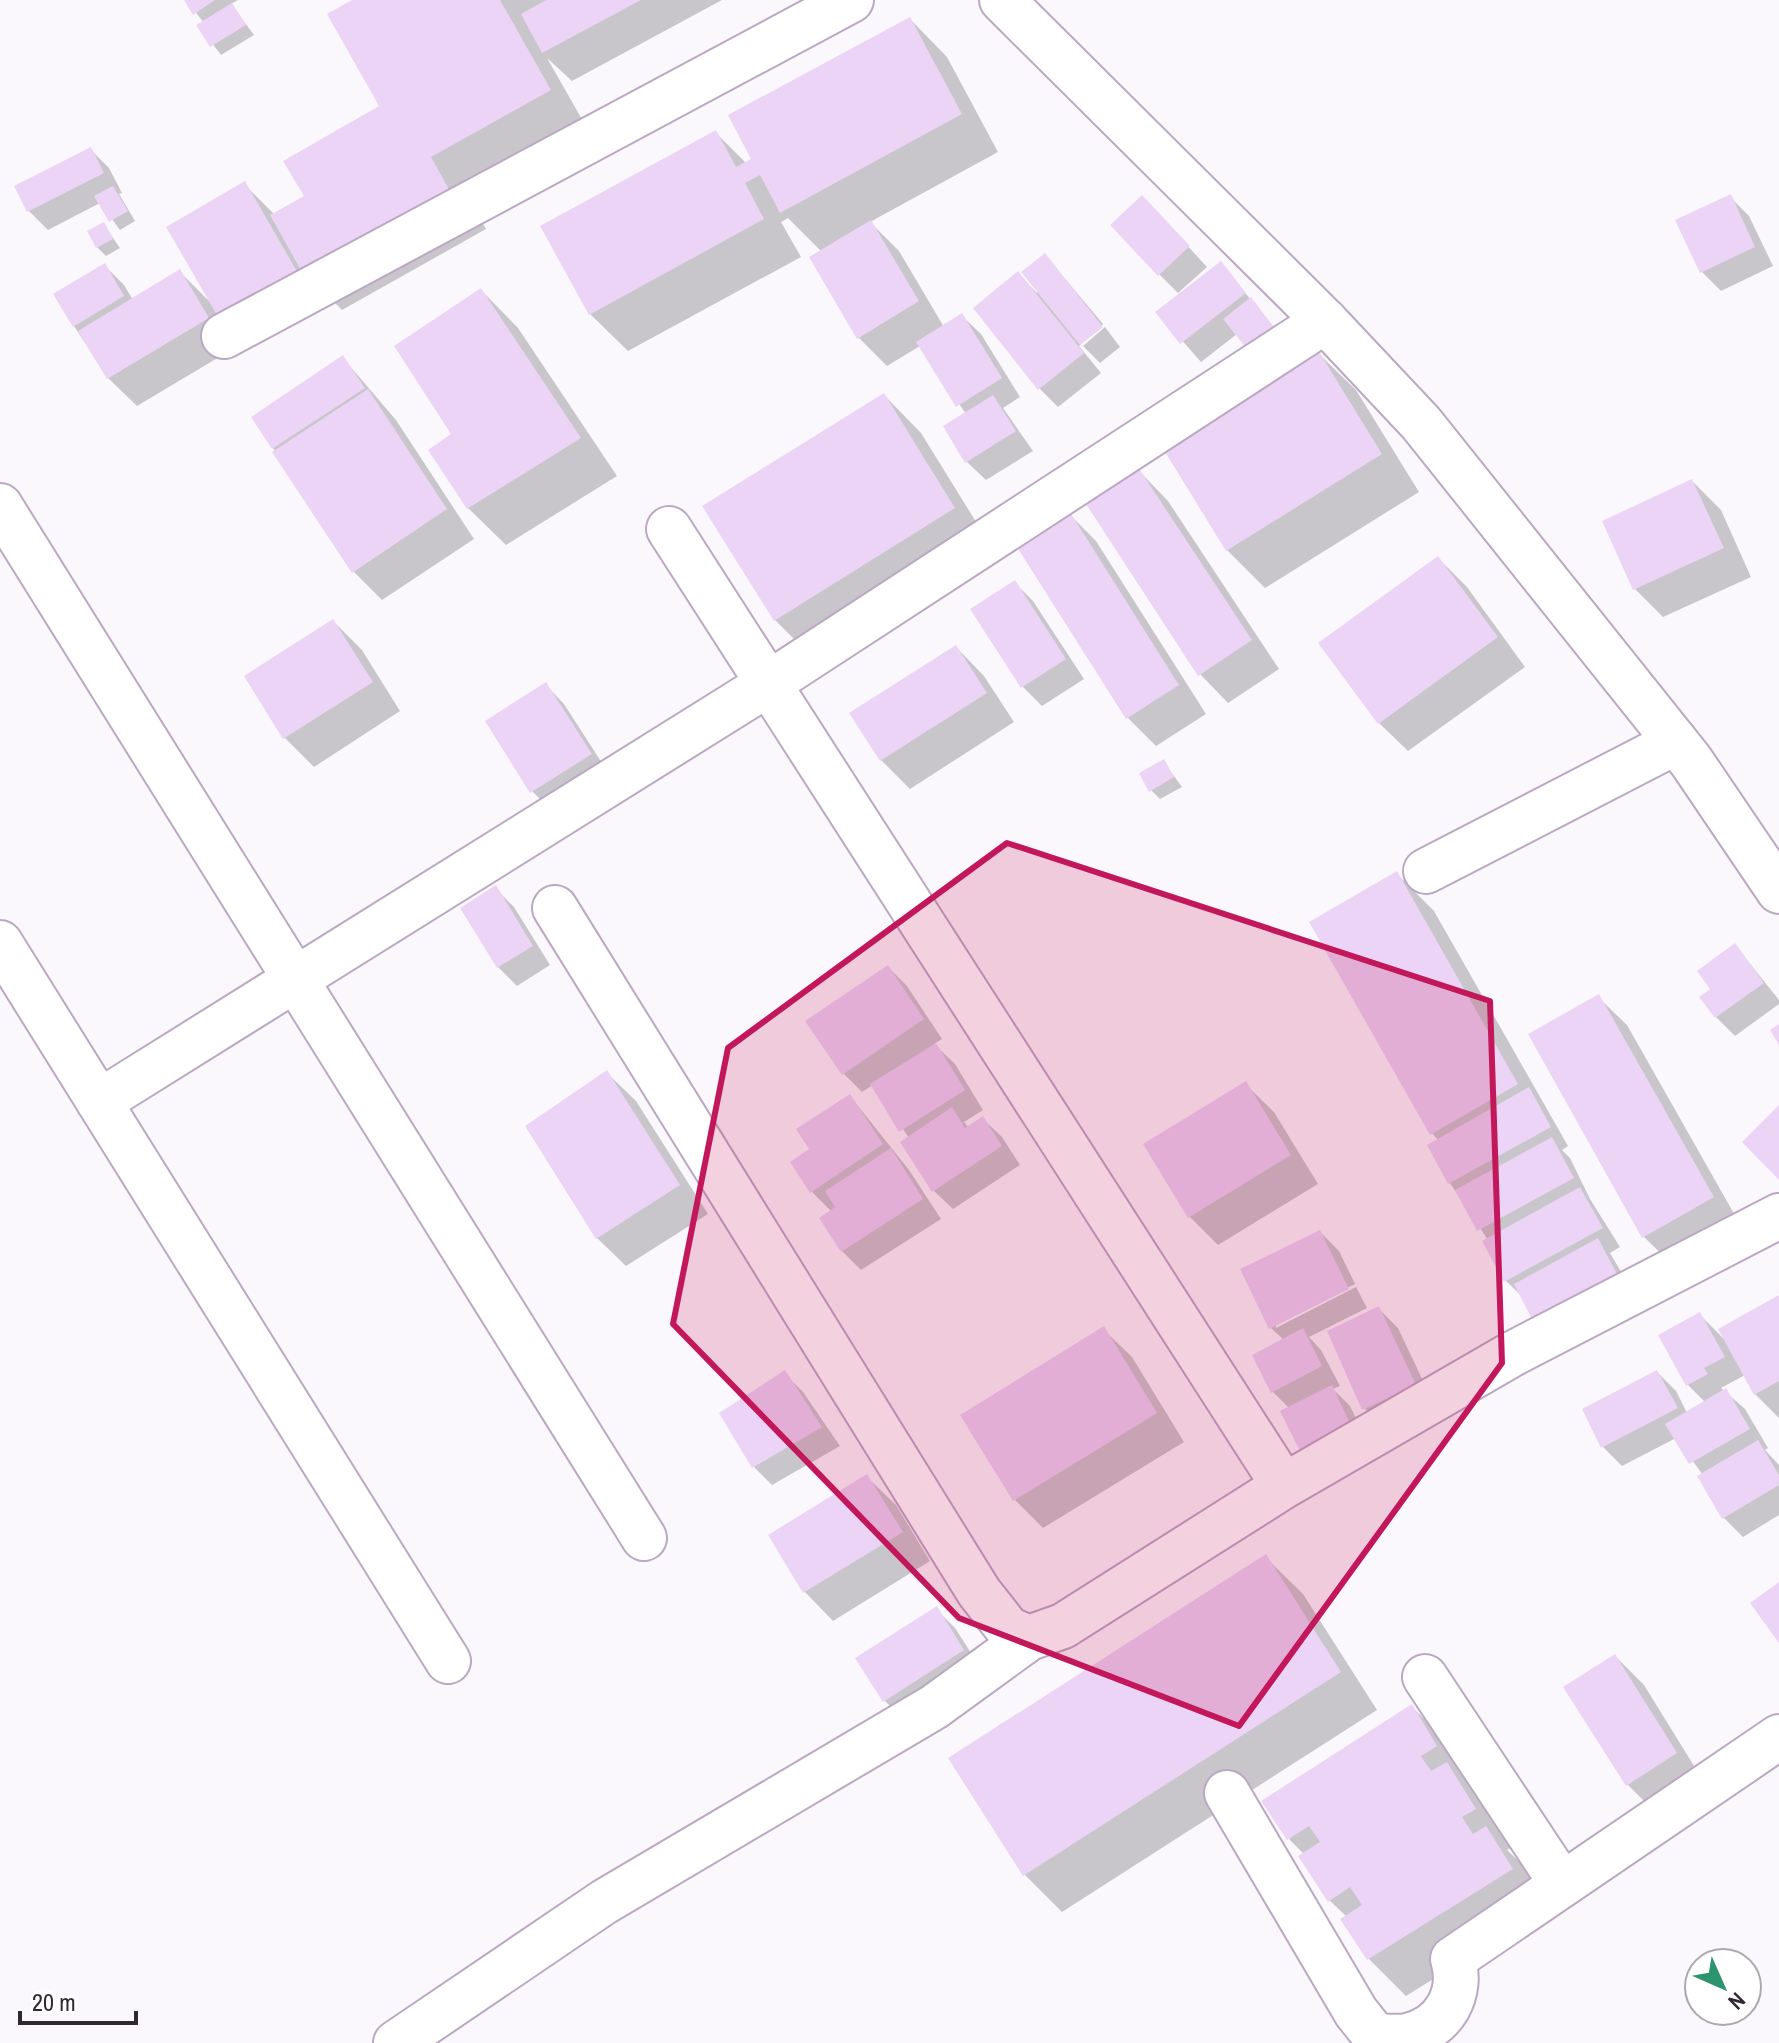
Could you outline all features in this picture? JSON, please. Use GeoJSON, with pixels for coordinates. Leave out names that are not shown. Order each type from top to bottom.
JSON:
{"type":"FeatureCollection","features":[{"type":"Feature","properties":{"kind":"street"},"geometry":{"type":"LineString","coordinates":[[224,336],[851,0]]}},
{"type":"Feature","properties":{"kind":"street"},"geometry":{"type":"LineString","coordinates":[[1002,0],[1325,321],[1421,423],[1676,742],[1779,891]]}},
{"type":"Feature","properties":{"kind":"street"},"geometry":{"type":"LineString","coordinates":[[99,1102],[768,684],[1325,321]]}},
{"type":"Feature","properties":{"kind":"street"},"geometry":{"type":"LineString","coordinates":[[0,506],[644,1538]]}},
{"type":"Feature","properties":{"kind":"street"},"geometry":{"type":"LineString","coordinates":[[669,529],[1284,1486]]}},
{"type":"Feature","properties":{"kind":"street"},"geometry":{"type":"LineString","coordinates":[[1426,871],[1676,742]]}},
{"type":"Feature","properties":{"kind":"street"},"geometry":{"type":"LineString","coordinates":[[555,908],[979,1592],[1008,1629],[1029,1638]]}},
{"type":"Feature","properties":{"kind":"street"},"geometry":{"type":"LineString","coordinates":[[0,943],[448,1661]]}},
{"type":"Feature","properties":{"kind":"street"},"geometry":{"type":"LineString","coordinates":[[396,2043],[604,1902],[934,1707],[1029,1638],[1063,1626],[1284,1486],[1514,1353],[1779,1216]]}},
{"type":"Feature","properties":{"kind":"street"},"geometry":{"type":"LineString","coordinates":[[1425,1677],[1562,1884]]}},
{"type":"Feature","properties":{"kind":"street"},"geometry":{"type":"LineString","coordinates":[[1227,1793],[1356,2012],[1375,2036],[1407,2036],[1430,2025],[1452,2004],[1459,1980],[1453,1959],[1779,1737]]}},
{"type":"Feature","properties":{"kind":"highlighted area"},"geometry":{"type":"Polygon","coordinates":[[[1007,843],[1490,1001],[1502,1363],[1239,1726],[959,1618],[673,1324],[728,1048],[1007,843]]]}},
{"type":"Feature","properties":{"kind":"building"},"geometry":{"type":"Polygon","coordinates":[[[184,0],[215,0],[193,15],[184,0]]]}},
{"type":"Feature","properties":{"kind":"building"},"geometry":{"type":"Polygon","coordinates":[[[352,0],[500,0],[551,90],[431,157],[450,191],[303,274],[270,215],[304,196],[283,161],[379,106],[327,14],[352,0]]]}},
{"type":"Feature","properties":{"kind":"building"},"geometry":{"type":"Polygon","coordinates":[[[546,0],[641,0],[542,53],[521,14],[546,0]]]}},
{"type":"Feature","properties":{"kind":"building"},"geometry":{"type":"Polygon","coordinates":[[[232,3],[246,25],[210,47],[196,25],[232,3]]]}},
{"type":"Feature","properties":{"kind":"building"},"geometry":{"type":"Polygon","coordinates":[[[910,17],[962,114],[780,213],[760,175],[745,183],[764,219],[589,315],[540,226],[716,130],[736,167],[751,159],[728,115],[910,17]]]}},
{"type":"Feature","properties":{"kind":"building"},"geometry":{"type":"Polygon","coordinates":[[[91,147],[104,173],[27,212],[14,186],[91,147]]]}},
{"type":"Feature","properties":{"kind":"building"},"geometry":{"type":"Polygon","coordinates":[[[245,181],[299,275],[220,320],[166,227],[245,181]]]}},
{"type":"Feature","properties":{"kind":"building"},"geometry":{"type":"Polygon","coordinates":[[[113,186],[128,211],[109,222],[94,196],[113,186]]]}},
{"type":"Feature","properties":{"kind":"building"},"geometry":{"type":"Polygon","coordinates":[[[1731,194],[1755,247],[1700,273],[1675,220],[1731,194]]]}},
{"type":"Feature","properties":{"kind":"building"},"geometry":{"type":"Polygon","coordinates":[[[1142,195],[1190,246],[1158,276],[1110,225],[1142,195]]]}},
{"type":"Feature","properties":{"kind":"building"},"geometry":{"type":"Polygon","coordinates":[[[871,220],[919,301],[857,339],[809,257],[871,220]]]}},
{"type":"Feature","properties":{"kind":"building"},"geometry":{"type":"Polygon","coordinates":[[[104,222],[113,239],[96,248],[87,231],[104,222]]]}},
{"type":"Feature","properties":{"kind":"building"},"geometry":{"type":"Polygon","coordinates":[[[1045,253],[1103,327],[1080,345],[1021,272],[1045,253]]]}},
{"type":"Feature","properties":{"kind":"building"},"geometry":{"type":"Polygon","coordinates":[[[1221,261],[1246,293],[1180,344],[1155,312],[1221,261]]]}},
{"type":"Feature","properties":{"kind":"building"},"geometry":{"type":"Polygon","coordinates":[[[105,263],[124,296],[73,327],[53,294],[105,263]]]}},
{"type":"Feature","properties":{"kind":"building"},"geometry":{"type":"Polygon","coordinates":[[[180,269],[209,318],[107,379],[78,331],[180,269]]]}},
{"type":"Feature","properties":{"kind":"building"},"geometry":{"type":"Polygon","coordinates":[[[1018,271],[1084,353],[1038,390],[973,308],[1018,271]]]}},
{"type":"Feature","properties":{"kind":"building"},"geometry":{"type":"Polygon","coordinates":[[[481,288],[581,438],[467,509],[428,450],[451,434],[394,346],[481,288]]]}},
{"type":"Feature","properties":{"kind":"building"},"geometry":{"type":"Polygon","coordinates":[[[1251,297],[1274,327],[1246,348],[1223,319],[1251,297]]]}},
{"type":"Feature","properties":{"kind":"building"},"geometry":{"type":"Polygon","coordinates":[[[962,313],[1002,378],[956,407],[916,342],[962,313]]]}},
{"type":"Feature","properties":{"kind":"building"},"geometry":{"type":"Polygon","coordinates":[[[1318,350],[1382,454],[1226,551],[1162,447],[1318,350]]]}},
{"type":"Feature","properties":{"kind":"building"},"geometry":{"type":"Polygon","coordinates":[[[343,355],[365,388],[272,449],[251,417],[343,355]]]}},
{"type":"Feature","properties":{"kind":"building"},"geometry":{"type":"Polygon","coordinates":[[[368,389],[447,509],[352,573],[272,452],[368,389]]]}},
{"type":"Feature","properties":{"kind":"building"},"geometry":{"type":"Polygon","coordinates":[[[884,393],[955,508],[774,621],[702,506],[884,393]]]}},
{"type":"Feature","properties":{"kind":"building"},"geometry":{"type":"Polygon","coordinates":[[[993,395],[1016,431],[965,463],[943,426],[993,395]]]}},
{"type":"Feature","properties":{"kind":"building"},"geometry":{"type":"Polygon","coordinates":[[[1140,470],[1252,640],[1198,676],[1086,504],[1140,470]]]}},
{"type":"Feature","properties":{"kind":"building"},"geometry":{"type":"Polygon","coordinates":[[[1692,479],[1724,548],[1633,590],[1602,521],[1692,479]]]}},
{"type":"Feature","properties":{"kind":"building"},"geometry":{"type":"Polygon","coordinates":[[[1068,509],[1179,685],[1126,719],[1015,544],[1068,509]]]}},
{"type":"Feature","properties":{"kind":"building"},"geometry":{"type":"Polygon","coordinates":[[[1438,556],[1498,637],[1378,724],[1318,643],[1438,556]]]}},
{"type":"Feature","properties":{"kind":"building"},"geometry":{"type":"Polygon","coordinates":[[[1015,580],[1066,659],[1021,688],[970,609],[1015,580]]]}},
{"type":"Feature","properties":{"kind":"building"},"geometry":{"type":"Polygon","coordinates":[[[333,619],[373,682],[283,739],[244,676],[333,619]]]}},
{"type":"Feature","properties":{"kind":"building"},"geometry":{"type":"Polygon","coordinates":[[[956,645],[987,693],[880,761],[849,713],[956,645]]]}},
{"type":"Feature","properties":{"kind":"building"},"geometry":{"type":"Polygon","coordinates":[[[546,682],[592,754],[530,793],[485,721],[546,682]]]}},
{"type":"Feature","properties":{"kind":"building"},"geometry":{"type":"Polygon","coordinates":[[[1164,759],[1174,777],[1149,792],[1139,773],[1164,759]]]}},
{"type":"Feature","properties":{"kind":"building"},"geometry":{"type":"Polygon","coordinates":[[[1397,871],[1518,1084],[1430,1135],[1309,922],[1397,871]]]}},
{"type":"Feature","properties":{"kind":"building"},"geometry":{"type":"Polygon","coordinates":[[[496,885],[533,946],[497,968],[460,908],[496,885]]]}},
{"type":"Feature","properties":{"kind":"building"},"geometry":{"type":"Polygon","coordinates":[[[1735,943],[1764,983],[1715,1018],[1699,997],[1710,989],[1697,971],[1735,943]]]}},
{"type":"Feature","properties":{"kind":"building"},"geometry":{"type":"Polygon","coordinates":[[[888,965],[924,1019],[842,1075],[805,1021],[888,965]]]}},
{"type":"Feature","properties":{"kind":"building"},"geometry":{"type":"Polygon","coordinates":[[[1599,994],[1714,1197],[1642,1238],[1528,1034],[1599,994]]]}},
{"type":"Feature","properties":{"kind":"building"},"geometry":{"type":"Polygon","coordinates":[[[1779,1024],[1779,1045],[1770,1030],[1779,1024]]]}},
{"type":"Feature","properties":{"kind":"building"},"geometry":{"type":"Polygon","coordinates":[[[936,1043],[965,1090],[899,1132],[870,1084],[936,1043]]]}},
{"type":"Feature","properties":{"kind":"building"},"geometry":{"type":"Polygon","coordinates":[[[607,1070],[680,1185],[596,1239],[525,1126],[607,1070]]]}},
{"type":"Feature","properties":{"kind":"building"},"geometry":{"type":"Polygon","coordinates":[[[1246,1081],[1291,1155],[1188,1218],[1143,1144],[1246,1081]]]}},
{"type":"Feature","properties":{"kind":"building"},"geometry":{"type":"Polygon","coordinates":[[[1529,1087],[1551,1127],[1448,1184],[1427,1145],[1529,1087]]]}},
{"type":"Feature","properties":{"kind":"building"},"geometry":{"type":"Polygon","coordinates":[[[850,1094],[883,1144],[810,1193],[790,1162],[809,1149],[796,1129],[850,1094]]]}},
{"type":"Feature","properties":{"kind":"building"},"geometry":{"type":"Polygon","coordinates":[[[1779,1105],[1779,1180],[1742,1142],[1779,1105]]]}},
{"type":"Feature","properties":{"kind":"building"},"geometry":{"type":"Polygon","coordinates":[[[952,1107],[965,1128],[983,1116],[1002,1146],[932,1192],[900,1142],[952,1107]]]}},
{"type":"Feature","properties":{"kind":"building"},"geometry":{"type":"Polygon","coordinates":[[[1552,1137],[1574,1178],[1477,1231],[1455,1190],[1552,1137]]]}},
{"type":"Feature","properties":{"kind":"building"},"geometry":{"type":"Polygon","coordinates":[[[891,1148],[923,1199],[841,1252],[819,1218],[835,1207],[825,1191],[891,1148]]]}},
{"type":"Feature","properties":{"kind":"building"},"geometry":{"type":"Polygon","coordinates":[[[1580,1187],[1603,1228],[1504,1282],[1482,1241],[1580,1187]]]}},
{"type":"Feature","properties":{"kind":"building"},"geometry":{"type":"Polygon","coordinates":[[[1320,1230],[1349,1289],[1269,1329],[1240,1269],[1320,1230]]]}},
{"type":"Feature","properties":{"kind":"building"},"geometry":{"type":"Polygon","coordinates":[[[1598,1238],[1619,1278],[1534,1323],[1514,1284],[1598,1238]]]}},
{"type":"Feature","properties":{"kind":"building"},"geometry":{"type":"Polygon","coordinates":[[[1779,1295],[1779,1381],[1754,1395],[1718,1329],[1779,1295]]]}},
{"type":"Feature","properties":{"kind":"building"},"geometry":{"type":"Polygon","coordinates":[[[1379,1306],[1416,1385],[1362,1410],[1327,1331],[1379,1306]]]}},
{"type":"Feature","properties":{"kind":"building"},"geometry":{"type":"Polygon","coordinates":[[[1700,1312],[1725,1357],[1704,1368],[1708,1374],[1686,1386],[1658,1335],[1700,1312]]]}},
{"type":"Feature","properties":{"kind":"building"},"geometry":{"type":"Polygon","coordinates":[[[1104,1326],[1157,1413],[1013,1501],[960,1415],[1104,1326]]]}},
{"type":"Feature","properties":{"kind":"building"},"geometry":{"type":"Polygon","coordinates":[[[1303,1328],[1322,1366],[1271,1393],[1252,1355],[1303,1328]]]}},
{"type":"Feature","properties":{"kind":"building"},"geometry":{"type":"Polygon","coordinates":[[[785,1370],[822,1427],[752,1468],[719,1413],[785,1370]]]}},
{"type":"Feature","properties":{"kind":"building"},"geometry":{"type":"Polygon","coordinates":[[[1657,1370],[1678,1408],[1601,1448],[1582,1409],[1657,1370]]]}},
{"type":"Feature","properties":{"kind":"building"},"geometry":{"type":"Polygon","coordinates":[[[1332,1385],[1352,1428],[1301,1453],[1280,1411],[1332,1385]]]}},
{"type":"Feature","properties":{"kind":"building"},"geometry":{"type":"Polygon","coordinates":[[[1726,1388],[1750,1429],[1689,1464],[1665,1424],[1726,1388]]]}},
{"type":"Feature","properties":{"kind":"building"},"geometry":{"type":"Polygon","coordinates":[[[1758,1440],[1779,1475],[1779,1485],[1722,1519],[1697,1476],[1758,1440]]]}},
{"type":"Feature","properties":{"kind":"building"},"geometry":{"type":"Polygon","coordinates":[[[867,1474],[903,1532],[803,1593],[768,1535],[867,1474]]]}},
{"type":"Feature","properties":{"kind":"building"},"geometry":{"type":"Polygon","coordinates":[[[1266,1554],[1341,1672],[1023,1876],[948,1758],[1266,1554]]]}},
{"type":"Feature","properties":{"kind":"building"},"geometry":{"type":"Polygon","coordinates":[[[1779,1582],[1779,1643],[1750,1603],[1779,1582]]]}},
{"type":"Feature","properties":{"kind":"building"},"geometry":{"type":"Polygon","coordinates":[[[937,1606],[964,1650],[883,1702],[855,1658],[937,1606]]]}},
{"type":"Feature","properties":{"kind":"building"},"geometry":{"type":"Polygon","coordinates":[[[1615,1654],[1677,1753],[1626,1786],[1563,1687],[1615,1654]]]}},
{"type":"Feature","properties":{"kind":"building"},"geometry":{"type":"Polygon","coordinates":[[[1412,1704],[1437,1746],[1421,1756],[1431,1771],[1447,1762],[1476,1809],[1462,1817],[1473,1834],[1486,1826],[1513,1869],[1367,1960],[1340,1919],[1362,1905],[1350,1887],[1328,1902],[1298,1856],[1320,1842],[1309,1826],[1287,1840],[1261,1801],[1412,1704]]]}}]}
